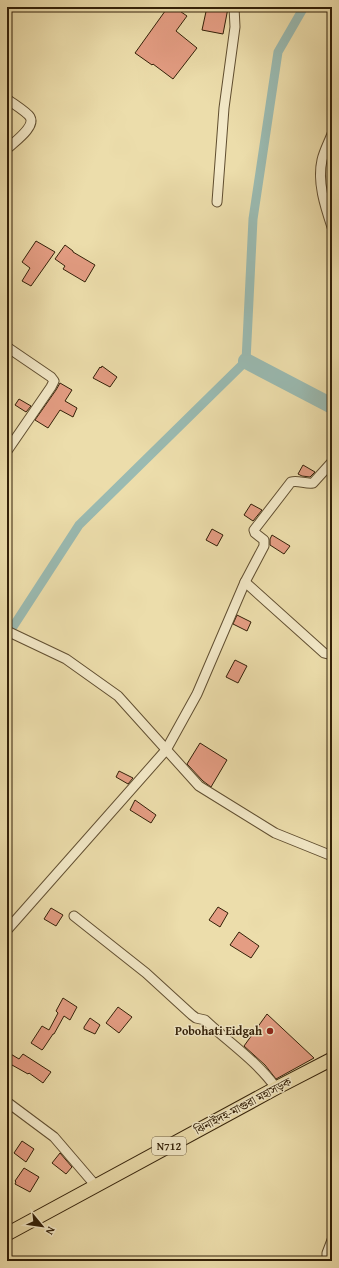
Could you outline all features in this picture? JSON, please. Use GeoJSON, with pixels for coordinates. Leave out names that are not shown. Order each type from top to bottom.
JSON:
{"type":"FeatureCollection","features":[{"type":"Feature","properties":{"kind":"highway","name":"ঝিনাইদহ-মাগুরা মহাসড়ক"},"geometry":{"type":"LineString","coordinates":[[7,1234],[332,1059]]}},
{"type":"Feature","properties":{"kind":"street"},"geometry":{"type":"LineString","coordinates":[[217,202],[224,108],[235,27],[234,7]]}},
{"type":"Feature","properties":{"kind":"street"},"geometry":{"type":"LineString","coordinates":[[7,99],[30,116],[31,122],[29,128],[7,149]]}},
{"type":"Feature","properties":{"kind":"street"},"geometry":{"type":"LineString","coordinates":[[332,134],[322,159],[320,172],[321,184],[332,227]]}},
{"type":"Feature","properties":{"kind":"street"},"geometry":{"type":"LineString","coordinates":[[7,347],[51,377],[54,381],[7,451]]}},
{"type":"Feature","properties":{"kind":"street"},"geometry":{"type":"LineString","coordinates":[[7,930],[166,750],[197,694],[245,582],[265,543],[254,530],[291,482],[313,483],[332,462]]}},
{"type":"Feature","properties":{"kind":"street"},"geometry":{"type":"LineString","coordinates":[[245,582],[314,644],[324,652],[332,655]]}},
{"type":"Feature","properties":{"kind":"street"},"geometry":{"type":"LineString","coordinates":[[7,631],[66,659],[118,696],[199,786],[276,833],[332,856]]}},
{"type":"Feature","properties":{"kind":"street"},"geometry":{"type":"LineString","coordinates":[[74,916],[146,973],[192,1015],[196,1018],[205,1020],[269,1078],[276,1088]]}},
{"type":"Feature","properties":{"kind":"street"},"geometry":{"type":"LineString","coordinates":[[7,1102],[54,1137],[96,1186]]}},
{"type":"Feature","properties":{"kind":"street"},"geometry":{"type":"LineString","coordinates":[[327,1261],[327,1253],[332,1240]]}},
{"type":"Feature","properties":{"kind":"building"},"geometry":{"type":"Polygon","coordinates":[[[168,7],[174,7],[187,16],[176,31],[197,48],[173,79],[135,53],[168,7]]]}},
{"type":"Feature","properties":{"kind":"building"},"geometry":{"type":"Polygon","coordinates":[[[207,7],[228,8],[223,34],[202,30],[207,7]]]}},
{"type":"Feature","properties":{"kind":"building"},"geometry":{"type":"Polygon","coordinates":[[[36,241],[55,252],[31,286],[22,281],[30,268],[22,262],[36,241]]]}},
{"type":"Feature","properties":{"kind":"building"},"geometry":{"type":"Polygon","coordinates":[[[65,245],[73,252],[95,265],[85,282],[63,269],[65,266],[55,259],[65,245]]]}},
{"type":"Feature","properties":{"kind":"building"},"geometry":{"type":"Polygon","coordinates":[[[102,366],[117,377],[110,387],[93,378],[102,366]]]}},
{"type":"Feature","properties":{"kind":"building"},"geometry":{"type":"Polygon","coordinates":[[[60,383],[72,390],[65,401],[77,408],[73,417],[60,410],[48,428],[35,420],[60,383]]]}},
{"type":"Feature","properties":{"kind":"building"},"geometry":{"type":"Polygon","coordinates":[[[19,399],[31,406],[26,412],[15,405],[19,399]]]}},
{"type":"Feature","properties":{"kind":"building"},"geometry":{"type":"Polygon","coordinates":[[[303,465],[315,472],[310,477],[298,474],[303,465]]]}},
{"type":"Feature","properties":{"kind":"building"},"geometry":{"type":"Polygon","coordinates":[[[251,504],[262,510],[253,521],[244,515],[251,504]]]}},
{"type":"Feature","properties":{"kind":"building"},"geometry":{"type":"Polygon","coordinates":[[[212,529],[223,535],[217,546],[206,540],[212,529]]]}},
{"type":"Feature","properties":{"kind":"building"},"geometry":{"type":"Polygon","coordinates":[[[272,535],[290,546],[284,554],[270,545],[272,535]]]}},
{"type":"Feature","properties":{"kind":"building"},"geometry":{"type":"Polygon","coordinates":[[[237,615],[251,622],[247,631],[233,624],[237,615]]]}},
{"type":"Feature","properties":{"kind":"building"},"geometry":{"type":"Polygon","coordinates":[[[235,660],[247,666],[238,683],[226,677],[235,660]]]}},
{"type":"Feature","properties":{"kind":"building"},"geometry":{"type":"Polygon","coordinates":[[[200,743],[227,760],[211,787],[203,781],[187,764],[200,743]]]}},
{"type":"Feature","properties":{"kind":"building"},"geometry":{"type":"Polygon","coordinates":[[[119,771],[133,778],[128,784],[116,777],[119,771]]]}},
{"type":"Feature","properties":{"kind":"building"},"geometry":{"type":"Polygon","coordinates":[[[135,800],[156,815],[151,823],[130,810],[135,800]]]}},
{"type":"Feature","properties":{"kind":"building"},"geometry":{"type":"Polygon","coordinates":[[[218,907],[228,913],[220,927],[209,920],[218,907]]]}},
{"type":"Feature","properties":{"kind":"building"},"geometry":{"type":"Polygon","coordinates":[[[51,908],[63,915],[56,926],[44,919],[51,908]]]}},
{"type":"Feature","properties":{"kind":"building"},"geometry":{"type":"Polygon","coordinates":[[[239,932],[259,946],[251,958],[230,945],[239,932]]]}},
{"type":"Feature","properties":{"kind":"building"},"geometry":{"type":"Polygon","coordinates":[[[63,998],[77,1007],[70,1020],[64,1016],[54,1034],[42,1050],[31,1043],[42,1026],[49,1030],[58,1013],[56,1011],[63,998]]]}},
{"type":"Feature","properties":{"kind":"building"},"geometry":{"type":"Polygon","coordinates":[[[118,1007],[132,1017],[119,1033],[106,1023],[118,1007]]]}},
{"type":"Feature","properties":{"kind":"building","name":"Pobohati Eidgah"},"geometry":{"type":"Polygon","coordinates":[[[267,1014],[314,1058],[276,1079],[265,1065],[244,1046],[267,1014]]]}},
{"type":"Feature","properties":{"kind":"building"},"geometry":{"type":"Polygon","coordinates":[[[90,1018],[100,1025],[95,1034],[84,1029],[90,1018]]]}},
{"type":"Feature","properties":{"kind":"building"},"geometry":{"type":"Polygon","coordinates":[[[9,1053],[19,1059],[23,1054],[51,1072],[43,1083],[29,1073],[28,1074],[12,1065],[7,1074],[7,1057],[9,1053]]]}},
{"type":"Feature","properties":{"kind":"building"},"geometry":{"type":"Polygon","coordinates":[[[22,1141],[34,1149],[26,1162],[14,1153],[22,1141]]]}},
{"type":"Feature","properties":{"kind":"building"},"geometry":{"type":"Polygon","coordinates":[[[60,1153],[72,1167],[66,1174],[52,1163],[60,1153]]]}},
{"type":"Feature","properties":{"kind":"building"},"geometry":{"type":"Polygon","coordinates":[[[24,1168],[39,1177],[30,1192],[15,1184],[15,1181],[24,1168]]]}},
{"type":"Feature","properties":{"kind":"waterway"},"geometry":{"type":"LineString","coordinates":[[7,636],[79,525],[246,361],[253,219],[278,52],[304,7]]}},
{"type":"Feature","properties":{"kind":"waterway"},"geometry":{"type":"LineString","coordinates":[[246,361],[332,406]]}},
{"type":"Feature","properties":{"kind":"place","name":"Pobohati Eidgah"},"geometry":{"type":"Point","coordinates":[270,1031]}}]}
